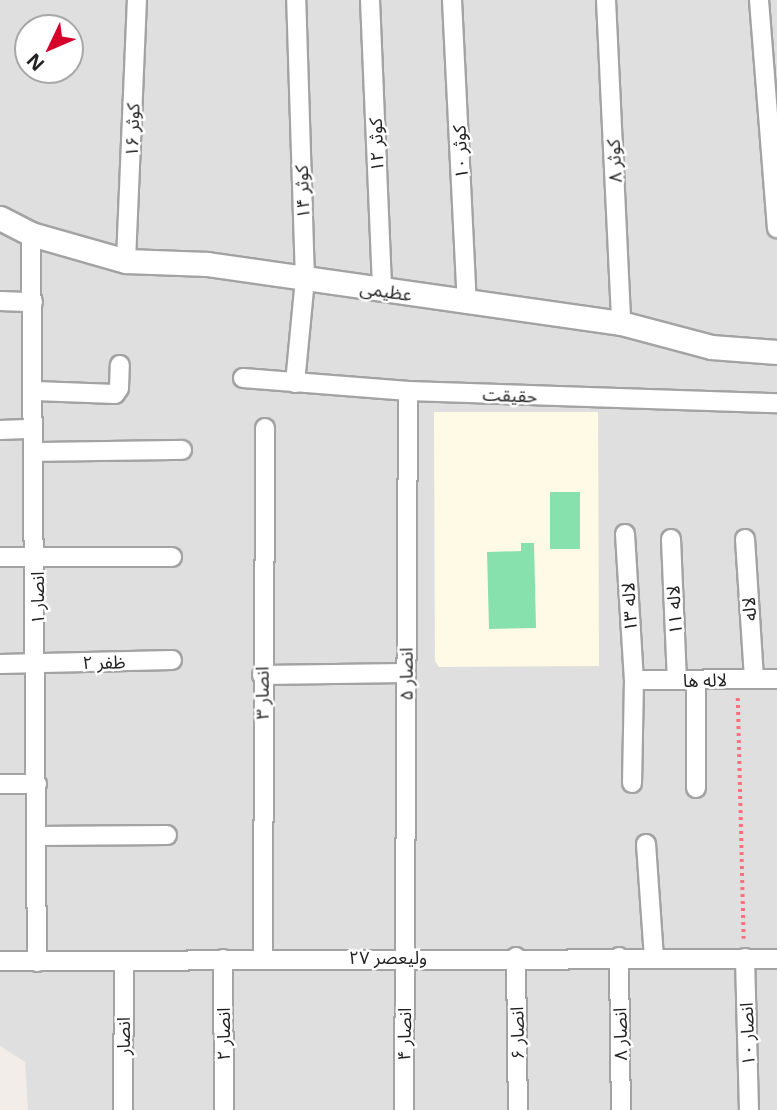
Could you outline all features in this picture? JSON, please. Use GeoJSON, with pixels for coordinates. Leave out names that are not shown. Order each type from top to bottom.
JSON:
{"type":"FeatureCollection","features":[{"type":"Feature","properties":{"kind":"street","name":"کوثر ۱۶"},"geometry":{"type":"LineString","coordinates":[[127,261],[137,0]]}},
{"type":"Feature","properties":{"kind":"street","name":"کوثر ۱۴"},"geometry":{"type":"LineString","coordinates":[[295,383],[305,280],[296,0]]}},
{"type":"Feature","properties":{"kind":"street","name":"کوثر ۱۲"},"geometry":{"type":"LineString","coordinates":[[370,0],[382,290]]}},
{"type":"Feature","properties":{"kind":"street","name":"کوثر ۱۰"},"geometry":{"type":"LineString","coordinates":[[452,0],[467,303]]}},
{"type":"Feature","properties":{"kind":"street","name":"کوثر ۸"},"geometry":{"type":"LineString","coordinates":[[606,0],[621,323]]}},
{"type":"Feature","properties":{"kind":"street"},"geometry":{"type":"LineString","coordinates":[[759,0],[777,228]]}},
{"type":"Feature","properties":{"kind":"street","name":"عظیمی"},"geometry":{"type":"LineString","coordinates":[[0,218],[31,234],[127,261],[207,264],[621,323],[711,347],[777,352]]}},
{"type":"Feature","properties":{"kind":"street","name":"انصار ۱"},"geometry":{"type":"LineString","coordinates":[[31,234],[37,559],[37,962]]}},
{"type":"Feature","properties":{"kind":"street"},"geometry":{"type":"LineString","coordinates":[[0,301],[33,302]]}},
{"type":"Feature","properties":{"kind":"street"},"geometry":{"type":"LineString","coordinates":[[35,391],[115,394],[119,388],[120,365]]}},
{"type":"Feature","properties":{"kind":"street","name":"حقیقت"},"geometry":{"type":"LineString","coordinates":[[243,378],[408,391],[777,403]]}},
{"type":"Feature","properties":{"kind":"street","name":"انصار ۵"},"geometry":{"type":"LineString","coordinates":[[405,957],[408,391]]}},
{"type":"Feature","properties":{"kind":"street","name":"انصار ۳"},"geometry":{"type":"LineString","coordinates":[[263,957],[265,428]]}},
{"type":"Feature","properties":{"kind":"street"},"geometry":{"type":"LineString","coordinates":[[0,430],[33,429]]}},
{"type":"Feature","properties":{"kind":"street"},"geometry":{"type":"LineString","coordinates":[[33,452],[182,450]]}},
{"type":"Feature","properties":{"kind":"street","name":"لاله ۱۳"},"geometry":{"type":"LineString","coordinates":[[625,534],[634,680],[632,783]]}},
{"type":"Feature","properties":{"kind":"street","name":"لاله ۱۱"},"geometry":{"type":"LineString","coordinates":[[671,539],[677,680]]}},
{"type":"Feature","properties":{"kind":"street","name":"لاله"},"geometry":{"type":"LineString","coordinates":[[745,539],[745,679]]}},
{"type":"Feature","properties":{"kind":"street"},"geometry":{"type":"LineString","coordinates":[[0,557],[172,557]]}},
{"type":"Feature","properties":{"kind":"street","name":"ظفر ۲"},"geometry":{"type":"LineString","coordinates":[[0,664],[172,660]]}},
{"type":"Feature","properties":{"kind":"street"},"geometry":{"type":"LineString","coordinates":[[262,675],[405,673]]}},
{"type":"Feature","properties":{"kind":"street","name":"لاله ها"},"geometry":{"type":"LineString","coordinates":[[634,680],[777,679]]}},
{"type":"Feature","properties":{"kind":"street"},"geometry":{"type":"LineString","coordinates":[[696,680],[696,788]]}},
{"type":"Feature","properties":{"kind":"street"},"geometry":{"type":"LineString","coordinates":[[0,784],[37,784]]}},
{"type":"Feature","properties":{"kind":"street"},"geometry":{"type":"LineString","coordinates":[[37,836],[167,835]]}},
{"type":"Feature","properties":{"kind":"street"},"geometry":{"type":"LineString","coordinates":[[646,844],[653,958]]}},
{"type":"Feature","properties":{"kind":"street","name":"ولیعصر ۲۷"},"geometry":{"type":"LineString","coordinates":[[0,961],[263,957],[777,959]]}},
{"type":"Feature","properties":{"kind":"street","name":"انصار ۴"},"geometry":{"type":"LineString","coordinates":[[404,1110],[405,957]]}},
{"type":"Feature","properties":{"kind":"street","name":"انصار ۶"},"geometry":{"type":"LineString","coordinates":[[516,957],[518,1110]]}},
{"type":"Feature","properties":{"kind":"street","name":"انصار ۸"},"geometry":{"type":"LineString","coordinates":[[619,957],[621,1110]]}},
{"type":"Feature","properties":{"kind":"street","name":"انصار ۲"},"geometry":{"type":"LineString","coordinates":[[223,958],[224,1110]]}},
{"type":"Feature","properties":{"kind":"street","name":"انصار ۱۰"},"geometry":{"type":"LineString","coordinates":[[745,958],[749,1110]]}},
{"type":"Feature","properties":{"kind":"street","name":"انصار"},"geometry":{"type":"LineString","coordinates":[[123,1110],[124,961]]}},
{"type":"Feature","properties":{"kind":"path"},"geometry":{"type":"LineString","coordinates":[[745,679],[745,958]]}},
{"type":"Feature","properties":{"kind":"shaded area"},"geometry":{"type":"Polygon","coordinates":[[[0,0],[777,0],[777,1110],[28,1110],[25,1062],[0,1046],[0,0]]]}},
{"type":"Feature","properties":{"kind":"shaded area"},"geometry":{"type":"Polygon","coordinates":[[[434,412],[598,412],[599,666],[439,667],[435,661],[434,412]]]}},
{"type":"Feature","properties":{"kind":"green space"},"geometry":{"type":"Polygon","coordinates":[[[550,492],[580,492],[580,549],[550,549],[550,492]]]}},
{"type":"Feature","properties":{"kind":"green space"},"geometry":{"type":"Polygon","coordinates":[[[521,543],[534,543],[536,628],[489,629],[487,552],[521,551],[521,543]]]}}]}
